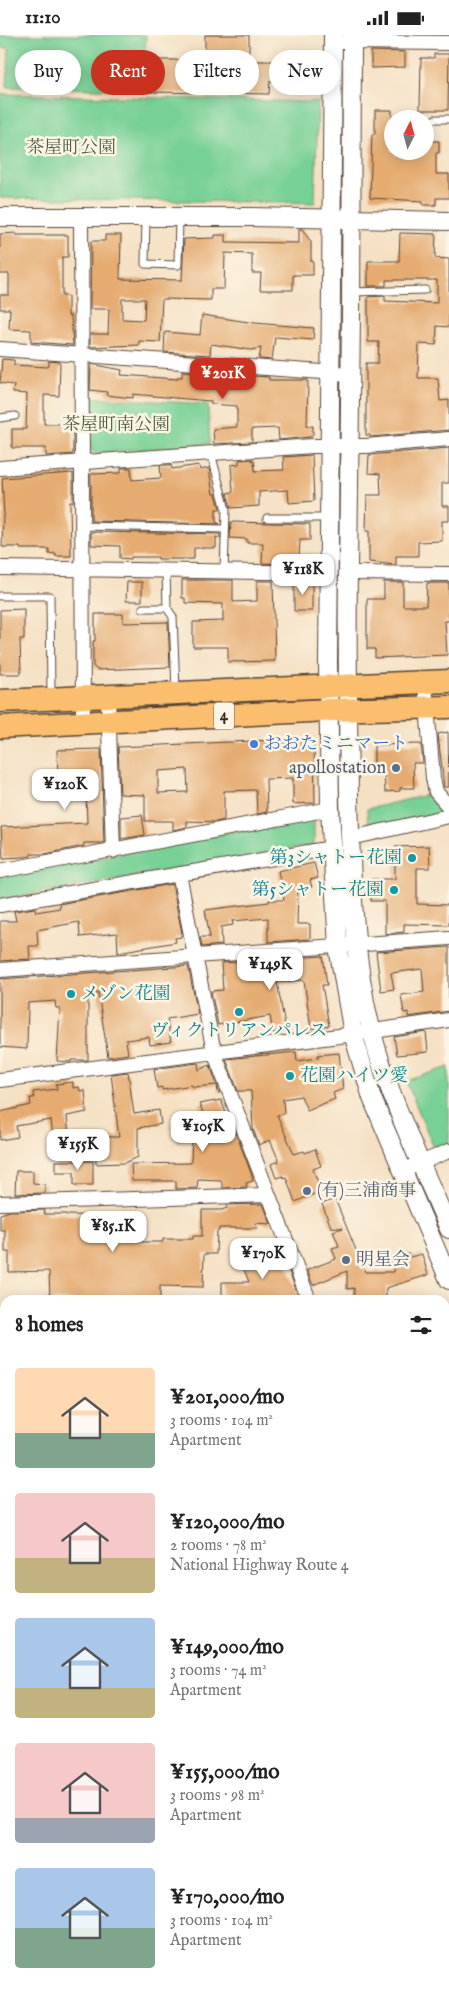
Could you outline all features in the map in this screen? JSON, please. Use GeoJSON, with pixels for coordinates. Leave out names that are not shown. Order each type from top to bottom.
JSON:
{"type":"FeatureCollection","features":[{"type":"Feature","properties":{"kind":"highway","name":"4"},"geometry":{"type":"LineString","coordinates":[[0,701],[449,681]]}},
{"type":"Feature","properties":{"kind":"highway","name":"4"},"geometry":{"type":"LineString","coordinates":[[0,727],[338,710],[449,707]]}},
{"type":"Feature","properties":{"kind":"street"},"geometry":{"type":"LineString","coordinates":[[449,43],[333,38],[329,573],[338,687],[338,710],[330,809],[338,947],[353,1034],[372,1098],[449,1280]]}},
{"type":"Feature","properties":{"kind":"street"},"geometry":{"type":"LineString","coordinates":[[338,687],[348,573],[351,373],[352,38]]}},
{"type":"Feature","properties":{"kind":"street"},"geometry":{"type":"LineString","coordinates":[[0,217],[179,217],[449,221]]}},
{"type":"Feature","properties":{"kind":"street"},"geometry":{"type":"LineString","coordinates":[[81,217],[83,723]]}},
{"type":"Feature","properties":{"kind":"street"},"geometry":{"type":"LineString","coordinates":[[0,349],[351,373]]}},
{"type":"Feature","properties":{"kind":"street"},"geometry":{"type":"LineString","coordinates":[[0,468],[210,452],[350,446],[449,439]]}},
{"type":"Feature","properties":{"kind":"street"},"geometry":{"type":"LineString","coordinates":[[0,568],[224,573],[329,573]]}},
{"type":"Feature","properties":{"kind":"street"},"geometry":{"type":"LineString","coordinates":[[348,573],[449,574]]}},
{"type":"Feature","properties":{"kind":"street"},"geometry":{"type":"LineString","coordinates":[[425,683],[434,786],[439,797],[449,807]]}},
{"type":"Feature","properties":{"kind":"street"},"geometry":{"type":"LineString","coordinates":[[108,696],[113,851]]}},
{"type":"Feature","properties":{"kind":"street"},"geometry":{"type":"LineString","coordinates":[[338,710],[350,838],[356,945],[371,1031],[393,1097],[449,1229]]}},
{"type":"Feature","properties":{"kind":"street"},"geometry":{"type":"LineString","coordinates":[[0,871],[330,809]]}},
{"type":"Feature","properties":{"kind":"street"},"geometry":{"type":"LineString","coordinates":[[350,838],[449,816]]}},
{"type":"Feature","properties":{"kind":"street"},"geometry":{"type":"LineString","coordinates":[[0,905],[332,848]]}},
{"type":"Feature","properties":{"kind":"street"},"geometry":{"type":"LineString","coordinates":[[179,874],[214,1052],[307,1295]]}},
{"type":"Feature","properties":{"kind":"street"},"geometry":{"type":"LineString","coordinates":[[0,970],[449,938]]}},
{"type":"Feature","properties":{"kind":"street"},"geometry":{"type":"LineString","coordinates":[[0,1080],[449,1020]]}},
{"type":"Feature","properties":{"kind":"street"},"geometry":{"type":"LineString","coordinates":[[403,1170],[449,1151]]}},
{"type":"Feature","properties":{"kind":"street"},"geometry":{"type":"LineString","coordinates":[[0,1203],[269,1195]]}},
{"type":"Feature","properties":{"kind":"lane"},"geometry":{"type":"LineString","coordinates":[[435,119],[449,119]]}},
{"type":"Feature","properties":{"kind":"lane"},"geometry":{"type":"LineString","coordinates":[[146,217],[145,264],[178,265],[179,217]]}},
{"type":"Feature","properties":{"kind":"lane"},"geometry":{"type":"LineString","coordinates":[[351,292],[425,291]]}},
{"type":"Feature","properties":{"kind":"lane"},"geometry":{"type":"LineString","coordinates":[[0,418],[15,416]]}},
{"type":"Feature","properties":{"kind":"lane"},"geometry":{"type":"LineString","coordinates":[[210,452],[226,510],[224,573]]}},
{"type":"Feature","properties":{"kind":"lane"},"geometry":{"type":"LineString","coordinates":[[267,518],[330,518]]}},
{"type":"Feature","properties":{"kind":"lane"},"geometry":{"type":"LineString","coordinates":[[81,526],[225,529]]}},
{"type":"Feature","properties":{"kind":"lane"},"geometry":{"type":"LineString","coordinates":[[166,572],[167,608],[173,617],[176,693]]}},
{"type":"Feature","properties":{"kind":"lane"},"geometry":{"type":"LineString","coordinates":[[0,596],[50,596],[51,699]]}},
{"type":"Feature","properties":{"kind":"lane"},"geometry":{"type":"LineString","coordinates":[[143,608],[167,608]]}},
{"type":"Feature","properties":{"kind":"green space"},"geometry":{"type":"Polygon","coordinates":[[[0,35],[146,35],[145,50],[91,50],[91,89],[81,89],[81,50],[15,50],[15,87],[7,87],[9,48],[0,48],[0,35]]]}},
{"type":"Feature","properties":{"kind":"green space","name":"茶屋町公園"},"geometry":{"type":"Polygon","coordinates":[[[0,94],[318,102],[315,203],[0,198],[0,94]]]}},
{"type":"Feature","properties":{"kind":"green space","name":"茶屋町南公園"},"geometry":{"type":"Polygon","coordinates":[[[89,397],[208,404],[210,444],[95,453],[89,449],[89,397]]]}},
{"type":"Feature","properties":{"kind":"green space"},"geometry":{"type":"Polygon","coordinates":[[[427,795],[446,812],[368,833],[367,809],[427,795]]]}},
{"type":"Feature","properties":{"kind":"green space"},"geometry":{"type":"Polygon","coordinates":[[[314,816],[314,845],[0,900],[0,876],[314,816]]]}},
{"type":"Feature","properties":{"kind":"green space"},"geometry":{"type":"Polygon","coordinates":[[[449,1067],[449,1144],[434,1148],[406,1081],[449,1067]]]}},
{"type":"Feature","properties":{"kind":"building"},"geometry":{"type":"Polygon","coordinates":[[[205,35],[249,35],[249,50],[205,50],[205,35]]]}},
{"type":"Feature","properties":{"kind":"building"},"geometry":{"type":"Polygon","coordinates":[[[371,51],[405,52],[405,67],[371,68],[371,51]]]}},
{"type":"Feature","properties":{"kind":"building"},"geometry":{"type":"Polygon","coordinates":[[[434,54],[449,54],[448,110],[420,110],[421,58],[434,58],[434,54]]]}},
{"type":"Feature","properties":{"kind":"building"},"geometry":{"type":"Polygon","coordinates":[[[165,60],[175,60],[175,92],[165,92],[165,60]]]}},
{"type":"Feature","properties":{"kind":"building"},"geometry":{"type":"Polygon","coordinates":[[[259,61],[269,61],[269,94],[259,94],[259,61]]]}},
{"type":"Feature","properties":{"kind":"building"},"geometry":{"type":"Polygon","coordinates":[[[375,110],[384,110],[384,160],[434,160],[434,141],[439,141],[439,153],[436,153],[436,174],[449,174],[449,198],[436,198],[436,205],[423,205],[423,201],[370,198],[372,134],[375,134],[375,110]]]}},
{"type":"Feature","properties":{"kind":"building"},"geometry":{"type":"Polygon","coordinates":[[[299,229],[302,229],[311,242],[313,275],[293,275],[293,290],[260,290],[261,273],[252,273],[252,254],[225,253],[224,289],[211,289],[211,300],[162,299],[160,342],[139,341],[139,345],[90,347],[90,334],[108,334],[109,309],[90,309],[91,241],[105,241],[105,235],[121,235],[120,279],[182,280],[184,239],[215,238],[215,235],[226,235],[226,242],[299,243],[299,229]],[[122,299],[122,319],[144,320],[145,299],[122,299]]]}},
{"type":"Feature","properties":{"kind":"building"},"geometry":{"type":"Polygon","coordinates":[[[16,233],[16,235],[68,235],[68,257],[62,257],[62,296],[68,296],[68,316],[71,316],[73,345],[31,342],[31,330],[9,329],[10,309],[0,309],[0,295],[9,295],[9,274],[0,274],[0,234],[16,233]]]}},
{"type":"Feature","properties":{"kind":"building"},"geometry":{"type":"Polygon","coordinates":[[[400,233],[436,234],[435,258],[449,259],[449,327],[437,326],[436,345],[419,344],[418,378],[438,378],[440,401],[449,400],[449,430],[370,437],[370,435],[366,435],[366,363],[378,363],[379,342],[368,342],[368,297],[385,296],[385,301],[437,303],[437,280],[386,280],[386,286],[368,286],[368,261],[399,261],[400,233]]]}},
{"type":"Feature","properties":{"kind":"building"},"geometry":{"type":"Polygon","coordinates":[[[202,315],[255,323],[314,328],[313,340],[275,337],[272,360],[259,359],[261,348],[251,350],[211,344],[210,355],[164,352],[165,332],[200,335],[202,315]]]}},
{"type":"Feature","properties":{"kind":"building"},"geometry":{"type":"Polygon","coordinates":[[[2,359],[14,360],[14,365],[47,367],[49,366],[49,361],[60,362],[59,396],[44,395],[44,424],[73,424],[73,454],[46,456],[46,448],[12,448],[12,429],[26,429],[27,394],[13,393],[14,385],[0,383],[2,359]]]}},
{"type":"Feature","properties":{"kind":"building"},"geometry":{"type":"Polygon","coordinates":[[[91,364],[122,370],[121,375],[177,379],[177,377],[182,377],[182,371],[204,372],[203,383],[226,385],[251,386],[252,376],[269,377],[269,380],[308,380],[307,426],[313,426],[313,434],[310,437],[279,440],[278,428],[252,429],[252,442],[214,444],[213,429],[237,427],[237,406],[211,404],[211,401],[133,394],[133,398],[106,395],[107,392],[90,390],[91,364]]]}},
{"type":"Feature","properties":{"kind":"building"},"geometry":{"type":"Polygon","coordinates":[[[449,448],[449,483],[442,483],[442,506],[449,506],[449,521],[442,521],[442,541],[418,542],[418,556],[396,556],[396,565],[369,562],[369,531],[366,531],[367,495],[381,495],[380,474],[368,473],[369,455],[449,448]]]}},
{"type":"Feature","properties":{"kind":"building"},"geometry":{"type":"Polygon","coordinates":[[[312,455],[314,501],[289,503],[288,490],[259,492],[259,506],[231,508],[227,493],[233,492],[231,465],[239,464],[239,460],[252,459],[252,461],[254,460],[255,471],[284,470],[283,457],[312,455]]]}},
{"type":"Feature","properties":{"kind":"building"},"geometry":{"type":"Polygon","coordinates":[[[160,465],[171,465],[172,469],[199,465],[200,470],[209,468],[213,494],[216,494],[220,509],[216,509],[216,522],[220,524],[91,521],[91,474],[121,473],[121,468],[131,468],[132,480],[161,478],[160,465]]]}},
{"type":"Feature","properties":{"kind":"building"},"geometry":{"type":"Polygon","coordinates":[[[73,473],[73,502],[70,502],[71,556],[55,556],[56,553],[49,554],[49,549],[2,547],[4,515],[2,478],[73,473]]]}},
{"type":"Feature","properties":{"kind":"building"},"geometry":{"type":"Polygon","coordinates":[[[231,522],[310,524],[310,540],[300,540],[299,557],[285,556],[285,564],[262,563],[263,543],[247,543],[247,539],[230,538],[231,522]]]}},
{"type":"Feature","properties":{"kind":"building"},"geometry":{"type":"Polygon","coordinates":[[[91,532],[220,534],[220,538],[216,537],[216,548],[194,548],[194,559],[131,557],[131,559],[120,558],[120,546],[91,545],[91,532]]]}},
{"type":"Feature","properties":{"kind":"building"},"geometry":{"type":"Polygon","coordinates":[[[182,580],[233,580],[233,602],[257,601],[257,581],[273,581],[275,661],[228,662],[228,647],[193,647],[193,622],[223,621],[223,604],[185,603],[185,598],[182,598],[182,580]]]}},
{"type":"Feature","properties":{"kind":"building"},"geometry":{"type":"Polygon","coordinates":[[[294,581],[312,581],[312,611],[294,611],[294,581]]]}},
{"type":"Feature","properties":{"kind":"building"},"geometry":{"type":"Polygon","coordinates":[[[127,582],[142,582],[142,601],[126,601],[127,582]]]}},
{"type":"Feature","properties":{"kind":"building"},"geometry":{"type":"Polygon","coordinates":[[[384,582],[403,582],[403,606],[426,606],[427,583],[449,583],[449,621],[445,621],[447,655],[375,658],[375,649],[367,649],[367,599],[384,599],[384,582]]]}},
{"type":"Feature","properties":{"kind":"building"},"geometry":{"type":"Polygon","coordinates":[[[24,609],[24,639],[20,639],[21,674],[0,674],[0,610],[24,609]]]}},
{"type":"Feature","properties":{"kind":"building"},"geometry":{"type":"Polygon","coordinates":[[[95,614],[123,614],[123,623],[168,622],[170,667],[97,670],[93,666],[95,614]]]}},
{"type":"Feature","properties":{"kind":"building"},"geometry":{"type":"Polygon","coordinates":[[[448,732],[449,787],[444,787],[438,734],[448,732]]]}},
{"type":"Feature","properties":{"kind":"building"},"geometry":{"type":"Polygon","coordinates":[[[307,739],[314,747],[315,803],[293,804],[293,778],[266,779],[267,812],[257,814],[256,790],[224,791],[224,820],[216,822],[187,821],[187,827],[173,830],[173,821],[145,821],[145,795],[120,794],[118,747],[307,739]],[[187,769],[158,771],[158,793],[188,792],[187,769]]]}},
{"type":"Feature","properties":{"kind":"building"},"geometry":{"type":"Polygon","coordinates":[[[421,744],[423,763],[413,763],[414,788],[400,788],[400,791],[385,792],[384,764],[374,764],[374,745],[421,744]]]}},
{"type":"Feature","properties":{"kind":"building"},"geometry":{"type":"Polygon","coordinates":[[[101,749],[104,843],[84,843],[84,846],[45,854],[3,858],[1,827],[87,823],[86,791],[64,793],[63,779],[58,779],[57,750],[101,749]]]}},
{"type":"Feature","properties":{"kind":"building"},"geometry":{"type":"Polygon","coordinates":[[[142,815],[145,835],[121,839],[121,817],[142,815]]]}},
{"type":"Feature","properties":{"kind":"building"},"geometry":{"type":"Polygon","coordinates":[[[429,846],[430,868],[417,868],[417,904],[449,905],[449,925],[404,924],[404,932],[385,934],[385,901],[371,901],[371,879],[395,879],[395,847],[429,846]]]}},
{"type":"Feature","properties":{"kind":"building"},"geometry":{"type":"Polygon","coordinates":[[[314,863],[318,878],[310,880],[312,887],[298,890],[297,924],[310,924],[310,939],[268,942],[268,918],[232,921],[233,925],[221,927],[222,945],[202,947],[200,937],[210,937],[205,910],[269,902],[269,900],[284,900],[278,871],[314,863]]]}},
{"type":"Feature","properties":{"kind":"building"},"geometry":{"type":"Polygon","coordinates":[[[172,884],[182,933],[181,937],[175,938],[176,942],[118,952],[117,933],[80,937],[79,922],[37,930],[38,946],[29,946],[30,959],[0,961],[0,921],[16,921],[14,911],[35,908],[36,912],[60,908],[59,904],[172,884]]]}},
{"type":"Feature","properties":{"kind":"building"},"geometry":{"type":"Polygon","coordinates":[[[449,947],[449,1011],[408,1017],[408,1012],[404,1013],[401,995],[424,992],[422,969],[391,973],[394,989],[381,991],[376,952],[449,947]]]}},
{"type":"Feature","properties":{"kind":"building"},"geometry":{"type":"Polygon","coordinates":[[[323,956],[327,985],[322,985],[329,1026],[311,1029],[304,980],[277,982],[286,1031],[273,1033],[270,1016],[218,1025],[211,991],[223,990],[221,963],[241,962],[242,969],[265,968],[265,960],[323,956]]]}},
{"type":"Feature","properties":{"kind":"building"},"geometry":{"type":"Polygon","coordinates":[[[188,966],[198,1014],[167,1019],[171,1042],[150,1045],[149,1037],[126,1040],[128,1054],[108,1057],[98,992],[88,993],[88,1060],[57,1061],[60,1008],[56,1008],[55,1001],[28,1003],[27,1049],[0,1047],[0,979],[188,966]]]}},
{"type":"Feature","properties":{"kind":"building"},"geometry":{"type":"Polygon","coordinates":[[[426,1032],[428,1052],[397,1055],[394,1037],[426,1032]]]}},
{"type":"Feature","properties":{"kind":"building"},"geometry":{"type":"Polygon","coordinates":[[[296,1052],[297,1061],[318,1058],[318,1055],[339,1053],[343,1089],[333,1093],[335,1099],[307,1110],[301,1096],[283,1099],[284,1114],[277,1115],[294,1154],[304,1151],[305,1153],[315,1149],[321,1166],[313,1169],[321,1191],[295,1202],[286,1177],[276,1178],[271,1164],[279,1161],[270,1140],[259,1145],[253,1129],[251,1091],[238,1091],[226,1059],[296,1052]]]}},
{"type":"Feature","properties":{"kind":"building"},"geometry":{"type":"Polygon","coordinates":[[[198,1063],[199,1070],[210,1065],[220,1093],[218,1093],[217,1085],[193,1087],[192,1085],[162,1090],[162,1087],[157,1088],[154,1069],[198,1063]]]}},
{"type":"Feature","properties":{"kind":"building"},"geometry":{"type":"Polygon","coordinates":[[[128,1072],[134,1114],[159,1110],[161,1124],[138,1128],[138,1157],[125,1163],[96,1164],[95,1137],[119,1137],[111,1074],[128,1072]]]}},
{"type":"Feature","properties":{"kind":"building"},"geometry":{"type":"Polygon","coordinates":[[[73,1082],[73,1088],[79,1087],[80,1091],[85,1091],[87,1112],[67,1116],[69,1137],[53,1138],[51,1120],[16,1126],[18,1137],[0,1140],[0,1112],[31,1105],[30,1098],[34,1098],[33,1092],[57,1089],[56,1084],[73,1082]]]}},
{"type":"Feature","properties":{"kind":"building"},"geometry":{"type":"Polygon","coordinates":[[[221,1100],[229,1121],[231,1120],[251,1173],[253,1181],[246,1183],[247,1187],[223,1188],[221,1180],[198,1179],[197,1188],[176,1189],[176,1181],[132,1181],[131,1164],[191,1163],[192,1136],[178,1142],[171,1125],[203,1112],[199,1104],[221,1100]]]}},
{"type":"Feature","properties":{"kind":"building"},"geometry":{"type":"Polygon","coordinates":[[[56,1161],[93,1161],[93,1185],[74,1185],[74,1172],[56,1172],[56,1161]]]}},
{"type":"Feature","properties":{"kind":"building"},"geometry":{"type":"Polygon","coordinates":[[[16,1171],[33,1171],[33,1183],[45,1184],[45,1193],[15,1194],[16,1171]]]}},
{"type":"Feature","properties":{"kind":"building"},"geometry":{"type":"Polygon","coordinates":[[[335,1199],[365,1272],[394,1272],[390,1259],[409,1254],[410,1257],[422,1254],[428,1275],[386,1288],[386,1295],[354,1295],[354,1288],[347,1289],[347,1271],[313,1285],[307,1270],[336,1259],[332,1248],[339,1246],[333,1231],[343,1228],[331,1227],[322,1204],[335,1199]]]}},
{"type":"Feature","properties":{"kind":"building"},"geometry":{"type":"Polygon","coordinates":[[[263,1204],[271,1224],[255,1223],[257,1228],[219,1228],[219,1231],[217,1231],[216,1254],[204,1254],[203,1287],[160,1286],[160,1295],[50,1295],[49,1271],[9,1272],[9,1252],[5,1252],[5,1230],[0,1230],[0,1214],[10,1211],[45,1210],[44,1214],[124,1216],[124,1237],[132,1237],[132,1241],[163,1242],[163,1239],[193,1239],[193,1236],[202,1236],[202,1210],[222,1210],[227,1208],[227,1205],[263,1204]]]}},
{"type":"Feature","properties":{"kind":"building"},"geometry":{"type":"Polygon","coordinates":[[[280,1248],[298,1295],[222,1295],[222,1282],[249,1282],[243,1267],[248,1265],[246,1259],[280,1248]]]}},
{"type":"Feature","properties":{"kind":"place","name":"おおたミニマート"},"geometry":{"type":"Point","coordinates":[254,744]}},
{"type":"Feature","properties":{"kind":"place","name":"apollostation"},"geometry":{"type":"Point","coordinates":[396,768]}},
{"type":"Feature","properties":{"kind":"place","name":"第3シャトー花園"},"geometry":{"type":"Point","coordinates":[412,858]}},
{"type":"Feature","properties":{"kind":"place","name":"第5シャトー花園"},"geometry":{"type":"Point","coordinates":[394,890]}},
{"type":"Feature","properties":{"kind":"place","name":"メゾン花園"},"geometry":{"type":"Point","coordinates":[71,994]}},
{"type":"Feature","properties":{"kind":"place","name":"ヴィクトリアンパレス"},"geometry":{"type":"Point","coordinates":[239,1012]}},
{"type":"Feature","properties":{"kind":"place","name":"花園ハイツ愛"},"geometry":{"type":"Point","coordinates":[290,1076]}},
{"type":"Feature","properties":{"kind":"place","name":"(有)三浦商事"},"geometry":{"type":"Point","coordinates":[307,1191]}},
{"type":"Feature","properties":{"kind":"place","name":"明星会"},"geometry":{"type":"Point","coordinates":[346,1260]}}]}
